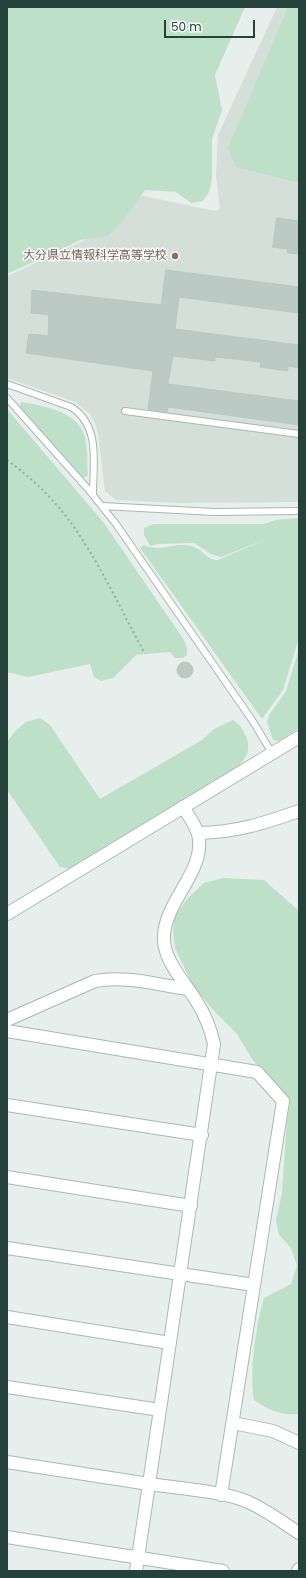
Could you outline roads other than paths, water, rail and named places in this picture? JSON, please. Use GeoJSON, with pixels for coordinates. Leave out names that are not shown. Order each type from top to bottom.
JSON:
{"type":"FeatureCollection","features":[{"type":"Feature","properties":{"kind":"street"},"geometry":{"type":"LineString","coordinates":[[7,914],[299,737]]}},
{"type":"Feature","properties":{"kind":"street"},"geometry":{"type":"LineString","coordinates":[[136,1571],[213,1063],[214,1044],[211,1032],[198,1004],[168,958],[164,937],[165,923],[169,912],[192,872],[197,857],[199,841],[198,833],[183,807]]}},
{"type":"Feature","properties":{"kind":"street"},"geometry":{"type":"LineString","coordinates":[[198,833],[226,832],[250,828],[299,812]]}},
{"type":"Feature","properties":{"kind":"street"},"geometry":{"type":"LineString","coordinates":[[7,1020],[95,981],[105,979],[188,989]]}},
{"type":"Feature","properties":{"kind":"street"},"geometry":{"type":"LineString","coordinates":[[7,1031],[213,1063],[257,1072],[283,1101],[222,1495]]}},
{"type":"Feature","properties":{"kind":"street"},"geometry":{"type":"LineString","coordinates":[[7,1105],[202,1135]]}},
{"type":"Feature","properties":{"kind":"street"},"geometry":{"type":"LineString","coordinates":[[7,1177],[191,1206]]}},
{"type":"Feature","properties":{"kind":"street"},"geometry":{"type":"LineString","coordinates":[[7,1248],[254,1285]]}},
{"type":"Feature","properties":{"kind":"street"},"geometry":{"type":"LineString","coordinates":[[7,1317],[170,1343]]}},
{"type":"Feature","properties":{"kind":"street"},"geometry":{"type":"LineString","coordinates":[[7,1387],[160,1410]]}},
{"type":"Feature","properties":{"kind":"street"},"geometry":{"type":"LineString","coordinates":[[233,1423],[273,1431],[299,1443]]}},
{"type":"Feature","properties":{"kind":"street"},"geometry":{"type":"LineString","coordinates":[[7,1462],[222,1495],[244,1500],[260,1507],[299,1533]]}},
{"type":"Feature","properties":{"kind":"street"},"geometry":{"type":"LineString","coordinates":[[7,1538],[223,1571]]}},
{"type":"Feature","properties":{"kind":"lane"},"geometry":{"type":"LineString","coordinates":[[7,384],[71,407],[80,412],[86,420],[92,437],[93,495]]}},
{"type":"Feature","properties":{"kind":"lane"},"geometry":{"type":"LineString","coordinates":[[7,398],[102,506],[219,672],[272,753]]}},
{"type":"Feature","properties":{"kind":"lane"},"geometry":{"type":"LineString","coordinates":[[125,411],[299,434]]}},
{"type":"Feature","properties":{"kind":"lane"},"geometry":{"type":"LineString","coordinates":[[102,506],[214,512],[299,511]]}},
{"type":"Feature","properties":{"kind":"place","name":"大分県立情報科学高等学校"},"geometry":{"type":"Point","coordinates":[175,256]}}]}
